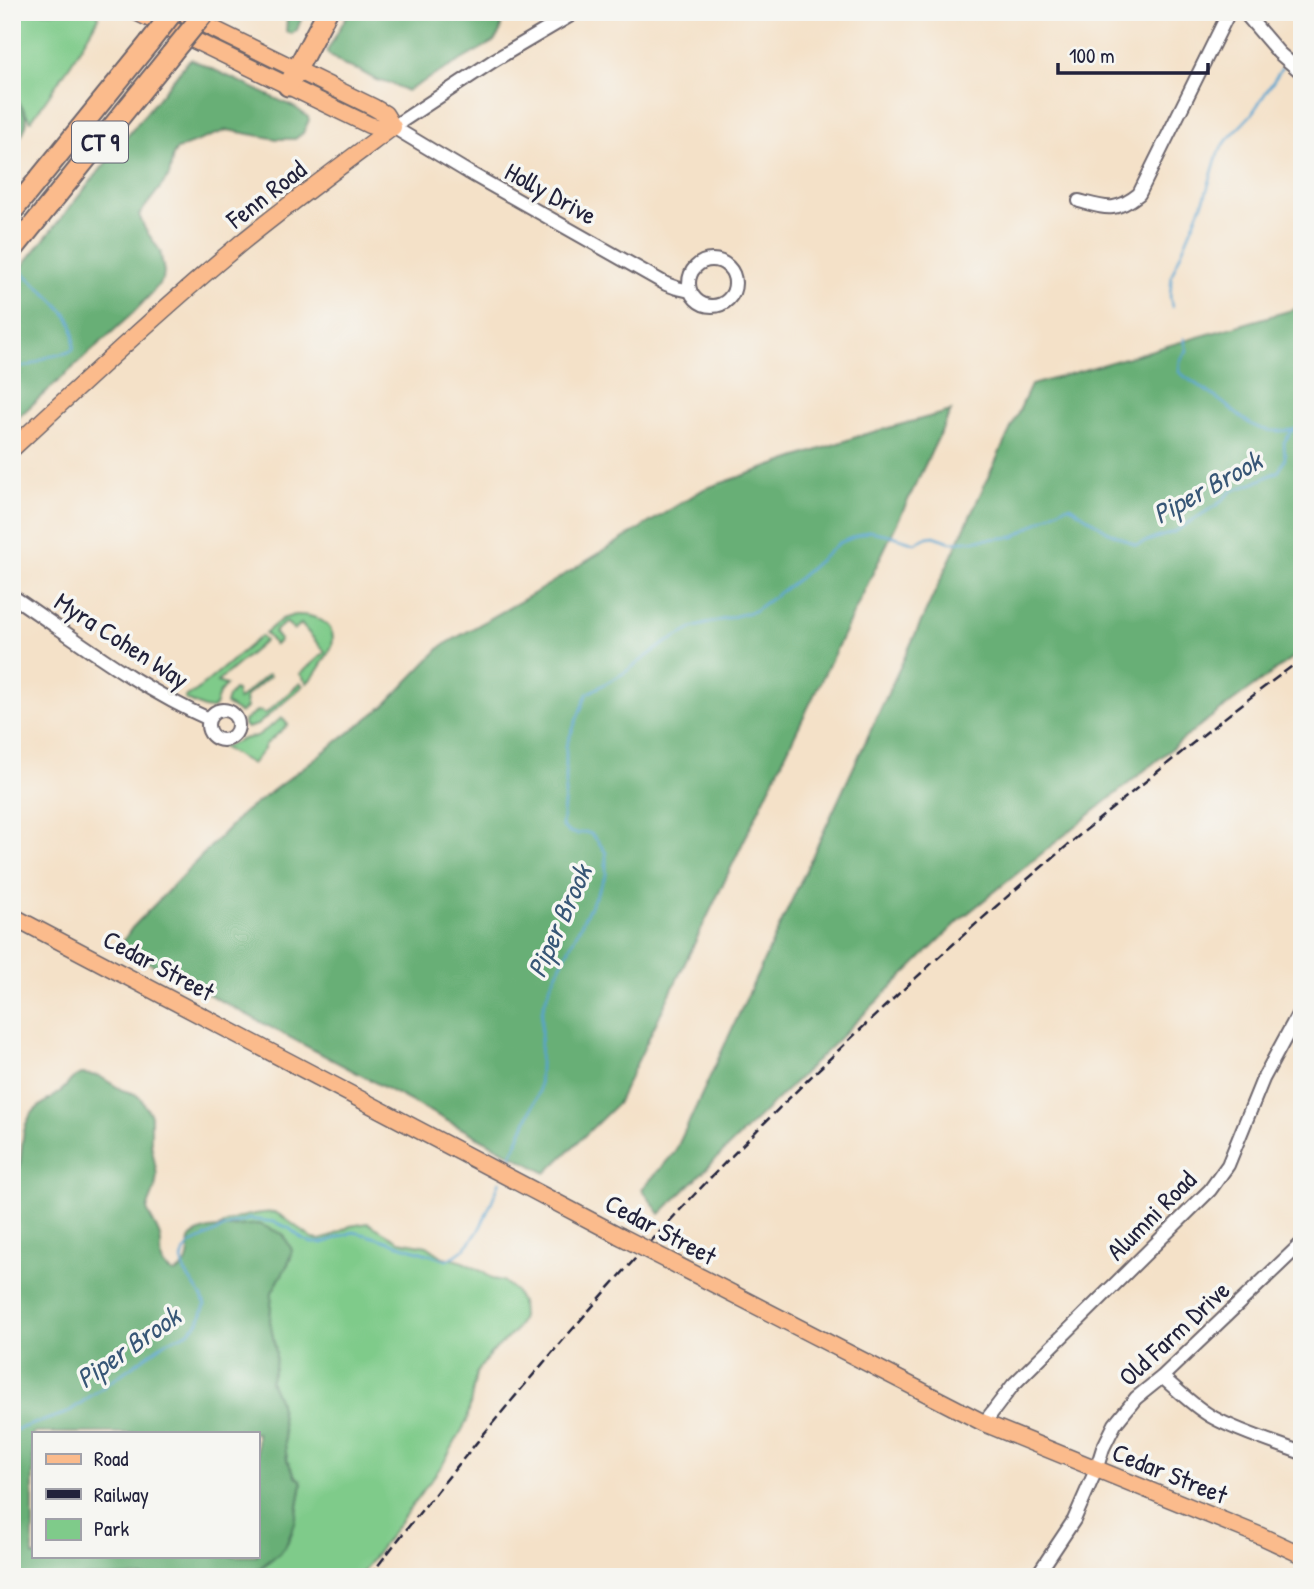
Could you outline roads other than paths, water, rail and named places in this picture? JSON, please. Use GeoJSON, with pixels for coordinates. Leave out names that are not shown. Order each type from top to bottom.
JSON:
{"type":"FeatureCollection","features":[{"type":"Feature","properties":{"kind":"highway","name":"CT 9"},"geometry":{"type":"LineString","coordinates":[[12,212],[173,12]]}},
{"type":"Feature","properties":{"kind":"highway","name":"CT 9"},"geometry":{"type":"LineString","coordinates":[[12,251],[205,12]]}},
{"type":"Feature","properties":{"kind":"highway"},"geometry":{"type":"LineString","coordinates":[[292,77],[327,12]]}},
{"type":"Feature","properties":{"kind":"main road"},"geometry":{"type":"LineString","coordinates":[[136,12],[379,110],[393,127]]}},
{"type":"Feature","properties":{"kind":"main road"},"geometry":{"type":"LineString","coordinates":[[179,12],[292,77]]}},
{"type":"Feature","properties":{"kind":"main road","name":"Fenn Road"},"geometry":{"type":"LineString","coordinates":[[12,449],[108,360],[260,228],[393,127]]}},
{"type":"Feature","properties":{"kind":"main road","name":"Cedar Street"},"geometry":{"type":"LineString","coordinates":[[12,916],[984,1423],[1302,1555]]}},
{"type":"Feature","properties":{"kind":"street","name":"Fenn Road"},"geometry":{"type":"LineString","coordinates":[[393,127],[493,61],[576,12]]}},
{"type":"Feature","properties":{"kind":"street"},"geometry":{"type":"LineString","coordinates":[[1079,201],[1107,208],[1126,204],[1139,194],[1229,12]]}},
{"type":"Feature","properties":{"kind":"street"},"geometry":{"type":"LineString","coordinates":[[1244,12],[1279,53],[1302,73]]}},
{"type":"Feature","properties":{"kind":"street","name":"Holly Drive"},"geometry":{"type":"LineString","coordinates":[[393,127],[458,167],[666,284],[690,290]]}},
{"type":"Feature","properties":{"kind":"street","name":"Myra Cohen Way"},"geometry":{"type":"LineString","coordinates":[[12,596],[155,692],[209,719]]}},
{"type":"Feature","properties":{"kind":"street","name":"Alumni Road"},"geometry":{"type":"LineString","coordinates":[[984,1423],[1013,1385],[1210,1190],[1227,1165],[1263,1079],[1302,1007]]}},
{"type":"Feature","properties":{"kind":"street","name":"Old Farm Drive"},"geometry":{"type":"LineString","coordinates":[[1036,1577],[1074,1520],[1115,1424],[1136,1398],[1162,1377],[1302,1243]]}},
{"type":"Feature","properties":{"kind":"street"},"geometry":{"type":"LineString","coordinates":[[1162,1377],[1213,1417],[1302,1453]]}},
{"type":"Feature","properties":{"kind":"waterway"},"geometry":{"type":"LineString","coordinates":[[1172,307],[1172,274],[1205,197],[1218,153],[1251,115],[1282,68]]}},
{"type":"Feature","properties":{"kind":"waterway"},"geometry":{"type":"LineString","coordinates":[[12,264],[61,308],[71,322],[74,340],[73,350],[47,357],[29,366],[12,368]]}},
{"type":"Feature","properties":{"kind":"waterway"},"geometry":{"type":"LineString","coordinates":[[1184,338],[1187,351],[1180,361],[1179,372],[1249,423],[1267,430],[1292,430]]}},
{"type":"Feature","properties":{"kind":"waterway","name":"Piper Brook"},"geometry":{"type":"LineString","coordinates":[[506,1168],[539,1092],[542,1011],[550,986],[606,875],[606,853],[597,840],[591,834],[568,832],[562,826],[566,746],[587,694],[695,627],[754,611],[798,579],[839,543],[869,531],[915,543],[934,536],[951,542],[1014,537],[1070,506],[1107,531],[1136,545],[1174,532],[1218,504],[1232,491],[1279,471],[1285,459],[1284,442],[1293,430],[1302,427]]}},
{"type":"Feature","properties":{"kind":"waterway","name":"Piper Brook"},"geometry":{"type":"LineString","coordinates":[[12,1431],[67,1413],[166,1342],[187,1333],[199,1322],[205,1305],[185,1272],[182,1260],[184,1252],[191,1244],[232,1224],[250,1219],[274,1222],[289,1228],[311,1243],[323,1243],[353,1232],[447,1260],[458,1254],[474,1237],[500,1181]]}},
{"type":"Feature","properties":{"kind":"railway"},"geometry":{"type":"LineString","coordinates":[[369,1577],[487,1430],[609,1288],[694,1195],[804,1084],[918,976],[1035,873],[1210,729],[1302,659]]}}]}
